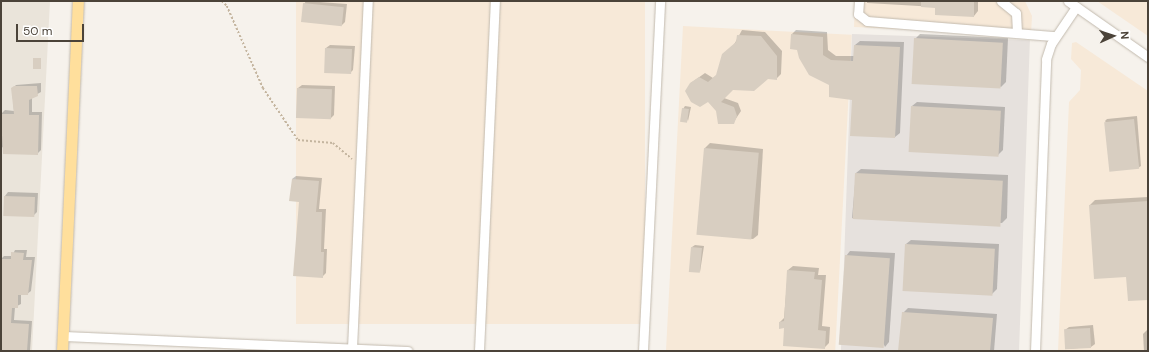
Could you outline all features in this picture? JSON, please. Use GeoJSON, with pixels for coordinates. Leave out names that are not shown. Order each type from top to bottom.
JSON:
{"type":"FeatureCollection","features":[{"type":"Feature","properties":{"kind":"main road"},"geometry":{"type":"LineString","coordinates":[[62,351],[78,1]]}},
{"type":"Feature","properties":{"kind":"street"},"geometry":{"type":"LineString","coordinates":[[352,348],[368,1]]}},
{"type":"Feature","properties":{"kind":"street"},"geometry":{"type":"LineString","coordinates":[[479,351],[496,1]]}},
{"type":"Feature","properties":{"kind":"street"},"geometry":{"type":"LineString","coordinates":[[643,351],[660,1]]}},
{"type":"Feature","properties":{"kind":"street"},"geometry":{"type":"LineString","coordinates":[[859,1],[858,14],[867,21],[1055,36]]}},
{"type":"Feature","properties":{"kind":"street"},"geometry":{"type":"LineString","coordinates":[[1001,1],[1016,13],[1017,33]]}},
{"type":"Feature","properties":{"kind":"street"},"geometry":{"type":"LineString","coordinates":[[1068,1],[1148,57]]}},
{"type":"Feature","properties":{"kind":"street"},"geometry":{"type":"LineString","coordinates":[[1035,351],[1046,59],[1055,36],[1076,6]]}},
{"type":"Feature","properties":{"kind":"street"},"geometry":{"type":"LineString","coordinates":[[63,336],[408,351]]}},
{"type":"Feature","properties":{"kind":"path"},"geometry":{"type":"LineString","coordinates":[[222,1],[227,6],[264,88],[298,140],[333,143],[361,167]]}},
{"type":"Feature","properties":{"kind":"shaded area"},"geometry":{"type":"Polygon","coordinates":[[[1,1],[50,1],[32,351],[1,351],[1,1]]]}},
{"type":"Feature","properties":{"kind":"shaded area"},"geometry":{"type":"Polygon","coordinates":[[[296,1],[645,1],[645,324],[296,324],[296,1]]]}},
{"type":"Feature","properties":{"kind":"shaded area"},"geometry":{"type":"Polygon","coordinates":[[[855,1],[1025,1],[1032,16],[1031,35],[854,27],[855,1]]]}},
{"type":"Feature","properties":{"kind":"shaded area"},"geometry":{"type":"Polygon","coordinates":[[[1097,1],[1148,1],[1148,36],[1097,1]]]}},
{"type":"Feature","properties":{"kind":"shaded area"},"geometry":{"type":"Polygon","coordinates":[[[683,26],[852,35],[835,351],[666,351],[683,26]]]}},
{"type":"Feature","properties":{"kind":"shaded area"},"geometry":{"type":"Polygon","coordinates":[[[852,34],[1030,40],[1019,351],[841,351],[852,34]]]}},
{"type":"Feature","properties":{"kind":"shaded area"},"geometry":{"type":"Polygon","coordinates":[[[1076,42],[1148,91],[1148,351],[1058,351],[1069,102],[1080,90],[1081,70],[1071,59],[1072,43],[1076,42]]]}},
{"type":"Feature","properties":{"kind":"building"},"geometry":{"type":"Polygon","coordinates":[[[921,1],[974,1],[974,17],[935,15],[935,8],[921,7],[921,1]]]}},
{"type":"Feature","properties":{"kind":"building"},"geometry":{"type":"Polygon","coordinates":[[[303,3],[344,7],[342,26],[301,22],[303,3]]]}},
{"type":"Feature","properties":{"kind":"building"},"geometry":{"type":"Polygon","coordinates":[[[791,34],[823,37],[823,55],[831,60],[853,61],[854,45],[900,47],[895,138],[850,136],[852,100],[829,97],[829,85],[809,75],[799,58],[797,50],[790,49],[791,34]]]}},
{"type":"Feature","properties":{"kind":"building"},"geometry":{"type":"Polygon","coordinates":[[[737,35],[761,36],[777,56],[777,80],[768,79],[754,91],[733,90],[721,102],[734,107],[737,116],[734,124],[718,124],[716,111],[708,102],[700,107],[691,102],[685,91],[690,83],[699,77],[708,82],[716,75],[722,54],[736,42],[737,35]]]}},
{"type":"Feature","properties":{"kind":"building"},"geometry":{"type":"Polygon","coordinates":[[[914,38],[1003,43],[1000,89],[912,84],[914,38]]]}},
{"type":"Feature","properties":{"kind":"building"},"geometry":{"type":"Polygon","coordinates":[[[325,48],[352,49],[351,74],[324,73],[325,48]]]}},
{"type":"Feature","properties":{"kind":"building"},"geometry":{"type":"Polygon","coordinates":[[[33,58],[41,58],[41,69],[33,69],[33,58]]]}},
{"type":"Feature","properties":{"kind":"building"},"geometry":{"type":"Polygon","coordinates":[[[14,86],[37,86],[38,96],[29,100],[29,115],[39,115],[38,155],[3,154],[1,114],[14,114],[11,88],[14,86]]]}},
{"type":"Feature","properties":{"kind":"building"},"geometry":{"type":"Polygon","coordinates":[[[297,88],[332,89],[331,119],[296,118],[297,88]]]}},
{"type":"Feature","properties":{"kind":"building"},"geometry":{"type":"Polygon","coordinates":[[[911,106],[1001,111],[998,157],[909,152],[911,106]]]}},
{"type":"Feature","properties":{"kind":"building"},"geometry":{"type":"Polygon","coordinates":[[[682,108],[689,109],[687,123],[680,122],[682,108]]]}},
{"type":"Feature","properties":{"kind":"building"},"geometry":{"type":"Polygon","coordinates":[[[1134,119],[1139,169],[1109,172],[1104,122],[1134,119]]]}},
{"type":"Feature","properties":{"kind":"building"},"geometry":{"type":"Polygon","coordinates":[[[704,148],[759,153],[751,239],[696,235],[704,148]]]}},
{"type":"Feature","properties":{"kind":"building"},"geometry":{"type":"Polygon","coordinates":[[[855,173],[1003,181],[1000,227],[853,219],[855,173]]]}},
{"type":"Feature","properties":{"kind":"building"},"geometry":{"type":"Polygon","coordinates":[[[292,179],[319,181],[316,212],[322,212],[321,252],[324,252],[323,278],[293,276],[299,202],[289,201],[292,179]]]}},
{"type":"Feature","properties":{"kind":"building"},"geometry":{"type":"Polygon","coordinates":[[[4,196],[35,197],[34,217],[3,216],[4,196]]]}},
{"type":"Feature","properties":{"kind":"building"},"geometry":{"type":"Polygon","coordinates":[[[1148,201],[1148,300],[1128,301],[1126,277],[1094,279],[1089,205],[1148,201]]]}},
{"type":"Feature","properties":{"kind":"building"},"geometry":{"type":"Polygon","coordinates":[[[905,244],[995,249],[992,296],[903,291],[905,244]]]}},
{"type":"Feature","properties":{"kind":"building"},"geometry":{"type":"Polygon","coordinates":[[[691,247],[702,248],[700,273],[689,272],[691,247]]]}},
{"type":"Feature","properties":{"kind":"building"},"geometry":{"type":"Polygon","coordinates":[[[11,252],[24,253],[23,260],[32,260],[28,295],[18,295],[18,308],[12,308],[11,323],[29,324],[27,351],[1,351],[1,259],[11,259],[11,252]]]}},
{"type":"Feature","properties":{"kind":"building"},"geometry":{"type":"Polygon","coordinates":[[[845,255],[890,258],[884,348],[839,345],[845,255]]]}},
{"type":"Feature","properties":{"kind":"building"},"geometry":{"type":"Polygon","coordinates":[[[787,270],[815,272],[814,279],[822,280],[818,330],[826,331],[825,349],[783,346],[784,328],[779,329],[779,322],[784,321],[787,270]]]}},
{"type":"Feature","properties":{"kind":"building"},"geometry":{"type":"Polygon","coordinates":[[[902,312],[993,318],[990,351],[898,351],[902,312]]]}},
{"type":"Feature","properties":{"kind":"building"},"geometry":{"type":"Polygon","coordinates":[[[1090,328],[1091,348],[1065,349],[1064,329],[1090,328]]]}}]}
